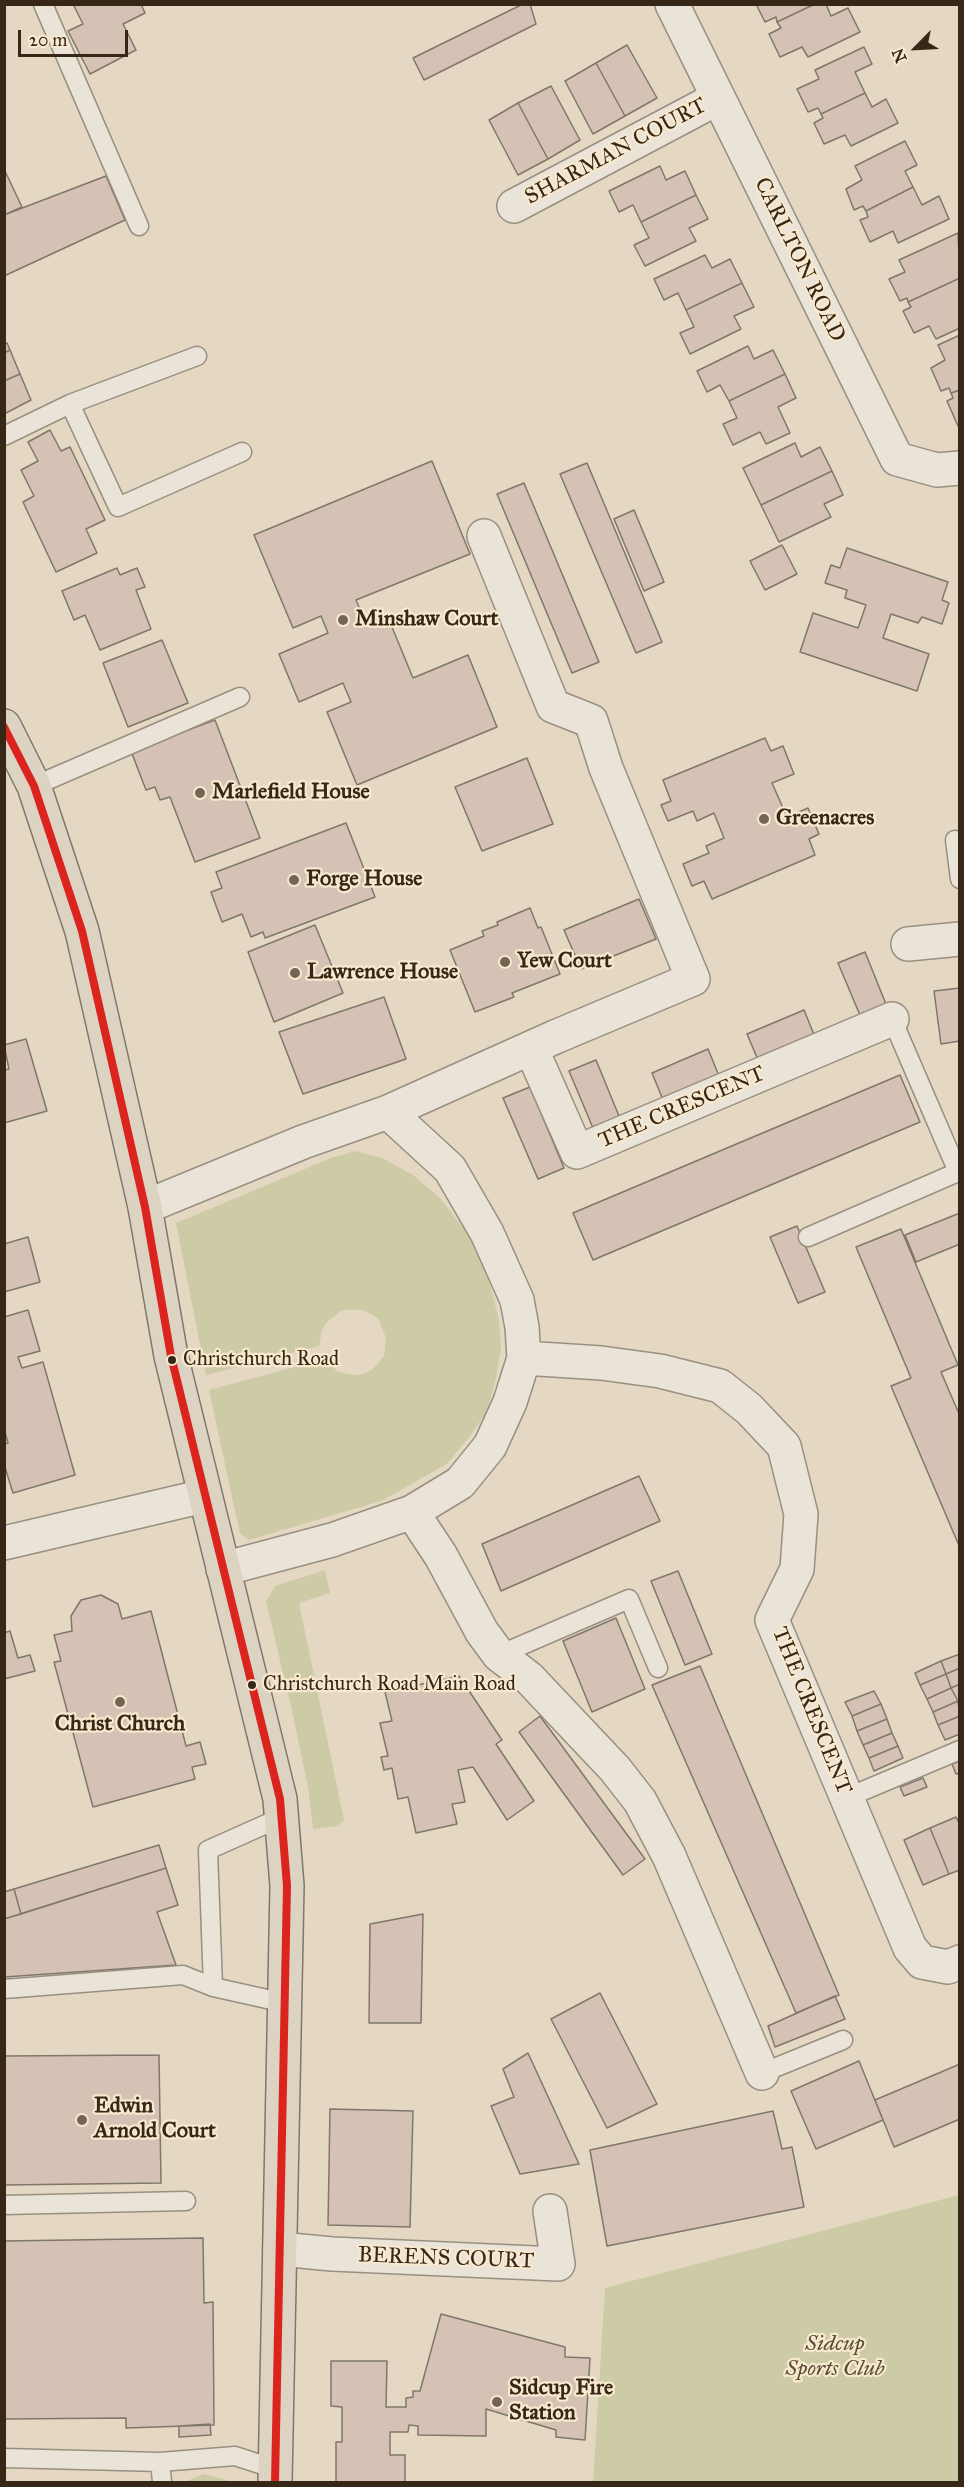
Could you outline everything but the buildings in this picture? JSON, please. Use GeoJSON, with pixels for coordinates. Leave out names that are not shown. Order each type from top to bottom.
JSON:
{"type":"FeatureCollection","features":[{"type":"Feature","properties":{"kind":"main road"},"geometry":{"type":"LineString","coordinates":[[4,726],[34,786],[82,931],[145,1207],[171,1356],[280,1799],[287,1886],[275,2476]]}},
{"type":"Feature","properties":{"kind":"street","name":"CARLTON ROAD"},"geometry":{"type":"LineString","coordinates":[[672,4],[897,459],[937,471],[960,468]]}},
{"type":"Feature","properties":{"kind":"street","name":"SHARMAN COURT"},"geometry":{"type":"LineString","coordinates":[[514,206],[718,98]]}},
{"type":"Feature","properties":{"kind":"street"},"geometry":{"type":"LineString","coordinates":[[145,1207],[303,1142],[388,1112],[693,979],[606,768],[591,721],[553,706],[484,536]]}},
{"type":"Feature","properties":{"kind":"street"},"geometry":{"type":"LineString","coordinates":[[908,944],[960,939]]}},
{"type":"Feature","properties":{"kind":"street","name":"THE CRESCENT"},"geometry":{"type":"LineString","coordinates":[[531,1048],[577,1152],[892,1019]]}},
{"type":"Feature","properties":{"kind":"street"},"geometry":{"type":"LineString","coordinates":[[223,1569],[332,1540],[412,1512],[460,1483],[490,1446],[510,1402],[524,1358],[517,1299],[487,1233],[450,1169],[388,1112]]}},
{"type":"Feature","properties":{"kind":"street","name":"THE CRESCENT"},"geometry":{"type":"LineString","coordinates":[[524,1358],[601,1363],[660,1371],[720,1386],[749,1409],[784,1446],[801,1514],[797,1569],[772,1620],[910,1948],[922,1962],[948,1967],[960,1962]]}},
{"type":"Feature","properties":{"kind":"street"},"geometry":{"type":"LineString","coordinates":[[4,1543],[204,1496]]}},
{"type":"Feature","properties":{"kind":"street"},"geometry":{"type":"LineString","coordinates":[[412,1512],[441,1556],[482,1632],[499,1654],[529,1678],[615,1769],[640,1801],[669,1856],[762,2073]]}},
{"type":"Feature","properties":{"kind":"street","name":"BERENS COURT"},"geometry":{"type":"LineString","coordinates":[[280,2248],[332,2254],[558,2264],[550,2211]]}},
{"type":"Feature","properties":{"kind":"lane"},"geometry":{"type":"LineString","coordinates":[[43,4],[139,226]]}},
{"type":"Feature","properties":{"kind":"lane"},"geometry":{"type":"LineString","coordinates":[[4,436],[70,404],[197,356]]}},
{"type":"Feature","properties":{"kind":"lane"},"geometry":{"type":"LineString","coordinates":[[70,404],[118,507],[242,452]]}},
{"type":"Feature","properties":{"kind":"lane"},"geometry":{"type":"LineString","coordinates":[[34,786],[240,697]]}},
{"type":"Feature","properties":{"kind":"lane"},"geometry":{"type":"LineString","coordinates":[[955,840],[960,879]]}},
{"type":"Feature","properties":{"kind":"lane"},"geometry":{"type":"LineString","coordinates":[[808,1237],[958,1172],[892,1019]]}},
{"type":"Feature","properties":{"kind":"lane"},"geometry":{"type":"LineString","coordinates":[[499,1654],[629,1599],[658,1668]]}},
{"type":"Feature","properties":{"kind":"lane"},"geometry":{"type":"LineString","coordinates":[[846,1798],[960,1750]]}},
{"type":"Feature","properties":{"kind":"lane"},"geometry":{"type":"LineString","coordinates":[[213,1987],[208,1850],[282,1817]]}},
{"type":"Feature","properties":{"kind":"lane"},"geometry":{"type":"LineString","coordinates":[[4,1989],[183,1975],[213,1987],[285,2003]]}},
{"type":"Feature","properties":{"kind":"lane"},"geometry":{"type":"LineString","coordinates":[[762,2073],[843,2040]]}},
{"type":"Feature","properties":{"kind":"lane"},"geometry":{"type":"LineString","coordinates":[[4,2205],[186,2201]]}},
{"type":"Feature","properties":{"kind":"lane"},"geometry":{"type":"LineString","coordinates":[[4,2458],[160,2462],[235,2456],[275,2476]]}},
{"type":"Feature","properties":{"kind":"lane"},"geometry":{"type":"LineString","coordinates":[[160,2462],[162,2482]]}},
{"type":"Feature","properties":{"kind":"green space"},"geometry":{"type":"Polygon","coordinates":[[[355,1151],[382,1158],[413,1175],[440,1198],[468,1234],[489,1280],[499,1320],[501,1349],[495,1383],[486,1413],[447,1464],[381,1501],[249,1540],[240,1534],[209,1390],[325,1359],[338,1372],[364,1374],[373,1369],[384,1356],[386,1338],[379,1320],[371,1314],[362,1310],[342,1310],[327,1322],[322,1330],[319,1346],[206,1375],[176,1223],[331,1158],[355,1151]]]}},
{"type":"Feature","properties":{"kind":"green space"},"geometry":{"type":"Polygon","coordinates":[[[325,1570],[330,1593],[299,1603],[344,1820],[338,1826],[313,1829],[308,1787],[266,1601],[275,1586],[325,1570]]]}},
{"type":"Feature","properties":{"kind":"green space","name":"Sidcup Sports Club"},"geometry":{"type":"Polygon","coordinates":[[[959,2195],[959,2482],[593,2482],[605,2288],[959,2195]]]}},
{"type":"Feature","properties":{"kind":"green space"},"geometry":{"type":"Polygon","coordinates":[[[204,2474],[230,2481],[231,2482],[184,2482],[204,2474]]]}},
{"type":"Feature","properties":{"kind":"transit line"},"geometry":{"type":"LineString","coordinates":[[4,727],[34,786],[82,931],[145,1207],[171,1356],[280,1799],[287,1886],[275,2482]]}},
{"type":"Feature","properties":{"kind":"place","name":"Minshaw Court"},"geometry":{"type":"Point","coordinates":[343,620]}},
{"type":"Feature","properties":{"kind":"place","name":"Marlefield House"},"geometry":{"type":"Point","coordinates":[200,793]}},
{"type":"Feature","properties":{"kind":"place","name":"Greenacres"},"geometry":{"type":"Point","coordinates":[764,819]}},
{"type":"Feature","properties":{"kind":"place","name":"Forge House"},"geometry":{"type":"Point","coordinates":[294,880]}},
{"type":"Feature","properties":{"kind":"place","name":"Yew Court"},"geometry":{"type":"Point","coordinates":[505,962]}},
{"type":"Feature","properties":{"kind":"place","name":"Lawrence House"},"geometry":{"type":"Point","coordinates":[295,973]}},
{"type":"Feature","properties":{"kind":"place","name":"Christchurch Road"},"geometry":{"type":"Point","coordinates":[172,1360]}},
{"type":"Feature","properties":{"kind":"place","name":"Christchurch Road Main Road"},"geometry":{"type":"Point","coordinates":[252,1685]}},
{"type":"Feature","properties":{"kind":"place","name":"Christ Church"},"geometry":{"type":"Point","coordinates":[120,1702]}},
{"type":"Feature","properties":{"kind":"place","name":"Edwin Arnold Court"},"geometry":{"type":"Point","coordinates":[82,2120]}},
{"type":"Feature","properties":{"kind":"place","name":"Sidcup Fire Station"},"geometry":{"type":"Point","coordinates":[497,2402]}}]}
